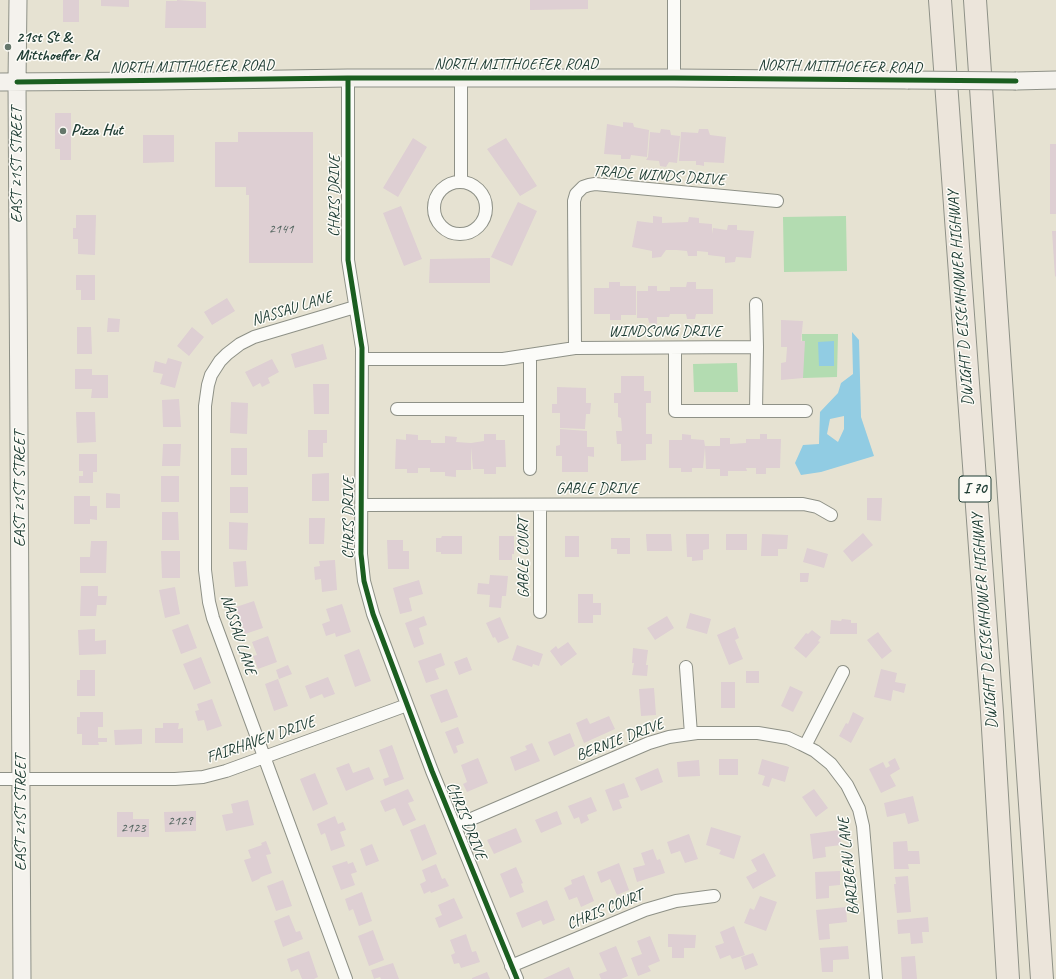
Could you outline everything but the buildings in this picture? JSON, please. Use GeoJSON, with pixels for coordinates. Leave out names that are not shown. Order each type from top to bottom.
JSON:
{"type":"FeatureCollection","features":[{"type":"Feature","properties":{"kind":"highway","name":"DWIGHT D EISENHOWER HIGHWAY"},"geometry":{"type":"LineString","coordinates":[[940,0],[992,712],[1008,979]]}},
{"type":"Feature","properties":{"kind":"highway","name":"DWIGHT D EISENHOWER HIGHWAY"},"geometry":{"type":"LineString","coordinates":[[975,0],[1042,979]]}},
{"type":"Feature","properties":{"kind":"main road","name":"EAST 21ST STREET"},"geometry":{"type":"LineString","coordinates":[[18,0],[8,82],[21,779],[22,979]]}},
{"type":"Feature","properties":{"kind":"main road","name":"NORTH MITTHOEFER ROAD"},"geometry":{"type":"LineString","coordinates":[[8,82],[348,78],[1056,80]]}},
{"type":"Feature","properties":{"kind":"street"},"geometry":{"type":"LineString","coordinates":[[674,0],[674,78]]}},
{"type":"Feature","properties":{"kind":"street","name":"CHRIS DRIVE"},"geometry":{"type":"LineString","coordinates":[[348,78],[348,260],[358,318],[362,359],[361,562],[366,593],[373,616],[432,771],[517,979]]}},
{"type":"Feature","properties":{"kind":"street"},"geometry":{"type":"LineString","coordinates":[[460,78],[461,181]]}},
{"type":"Feature","properties":{"kind":"street"},"geometry":{"type":"LineString","coordinates":[[461,181],[469,183],[479,189],[484,195],[487,207],[484,218],[478,228],[467,233],[459,234],[447,231],[441,226],[436,219],[434,207],[437,195],[442,188],[453,182],[461,181]]}},
{"type":"Feature","properties":{"kind":"street","name":"TRADE WINDS DRIVE"},"geometry":{"type":"LineString","coordinates":[[575,348],[574,201],[576,194],[583,187],[595,184],[777,201]]}},
{"type":"Feature","properties":{"kind":"street"},"geometry":{"type":"LineString","coordinates":[[756,304],[756,411]]}},
{"type":"Feature","properties":{"kind":"street","name":"NASSAU LANE"},"geometry":{"type":"LineString","coordinates":[[346,979],[211,613],[205,570],[205,406],[211,375],[223,358],[248,339],[355,307]]}},
{"type":"Feature","properties":{"kind":"street","name":"WINDSONG DRIVE"},"geometry":{"type":"LineString","coordinates":[[362,359],[496,359],[575,348],[757,347]]}},
{"type":"Feature","properties":{"kind":"street"},"geometry":{"type":"LineString","coordinates":[[675,348],[675,411],[806,411]]}},
{"type":"Feature","properties":{"kind":"street"},"geometry":{"type":"LineString","coordinates":[[530,355],[530,469]]}},
{"type":"Feature","properties":{"kind":"street"},"geometry":{"type":"LineString","coordinates":[[397,409],[530,409]]}},
{"type":"Feature","properties":{"kind":"street","name":"GABLE DRIVE"},"geometry":{"type":"LineString","coordinates":[[361,505],[803,504],[817,507],[830,515]]}},
{"type":"Feature","properties":{"kind":"street","name":"GABLE COURT"},"geometry":{"type":"LineString","coordinates":[[540,505],[540,612]]}},
{"type":"Feature","properties":{"kind":"street"},"geometry":{"type":"LineString","coordinates":[[686,667],[691,734]]}},
{"type":"Feature","properties":{"kind":"street"},"geometry":{"type":"LineString","coordinates":[[805,746],[843,672]]}},
{"type":"Feature","properties":{"kind":"street","name":"FAIRHAVEN DRIVE"},"geometry":{"type":"LineString","coordinates":[[0,779],[190,779],[226,771],[407,705]]}},
{"type":"Feature","properties":{"kind":"street","name":"BERNIE DRIVE"},"geometry":{"type":"LineString","coordinates":[[455,826],[656,740],[669,736],[691,734],[763,734],[788,738],[805,746]]}},
{"type":"Feature","properties":{"kind":"street","name":"BARIBEAU LANE"},"geometry":{"type":"LineString","coordinates":[[805,746],[819,754],[840,774],[853,794],[861,816],[876,979]]}},
{"type":"Feature","properties":{"kind":"street","name":"CHRIS COURT"},"geometry":{"type":"LineString","coordinates":[[511,966],[645,910],[676,901],[714,896]]}},
{"type":"Feature","properties":{"kind":"green space"},"geometry":{"type":"Polygon","coordinates":[[[846,216],[847,271],[784,272],[783,217],[846,216]]]}},
{"type":"Feature","properties":{"kind":"green space"},"geometry":{"type":"Polygon","coordinates":[[[802,334],[838,334],[837,377],[803,378],[802,334]]]}},
{"type":"Feature","properties":{"kind":"green space"},"geometry":{"type":"Polygon","coordinates":[[[737,363],[738,392],[694,392],[693,364],[737,363]]]}},
{"type":"Feature","properties":{"kind":"water"},"geometry":{"type":"Polygon","coordinates":[[[852,332],[859,340],[861,417],[874,456],[821,472],[801,475],[795,463],[803,445],[819,444],[820,412],[838,393],[841,383],[853,374],[852,332]],[[844,416],[830,419],[827,434],[838,442],[844,429],[844,416]]]}},
{"type":"Feature","properties":{"kind":"water"},"geometry":{"type":"Polygon","coordinates":[[[834,341],[834,366],[819,366],[818,342],[834,341]]]}},
{"type":"Feature","properties":{"kind":"cycle path"},"geometry":{"type":"LineString","coordinates":[[348,78],[348,260],[362,348],[361,554],[364,581],[373,614],[432,771],[517,979]]}},
{"type":"Feature","properties":{"kind":"cycle path"},"geometry":{"type":"LineString","coordinates":[[17,82],[348,78],[674,78],[1016,81]]}},
{"type":"Feature","properties":{"kind":"place","name":"21st St & Mitthoeffer Rd"},"geometry":{"type":"Point","coordinates":[8,47]}},
{"type":"Feature","properties":{"kind":"place","name":"Pizza Hut"},"geometry":{"type":"Point","coordinates":[63,131]}}]}
